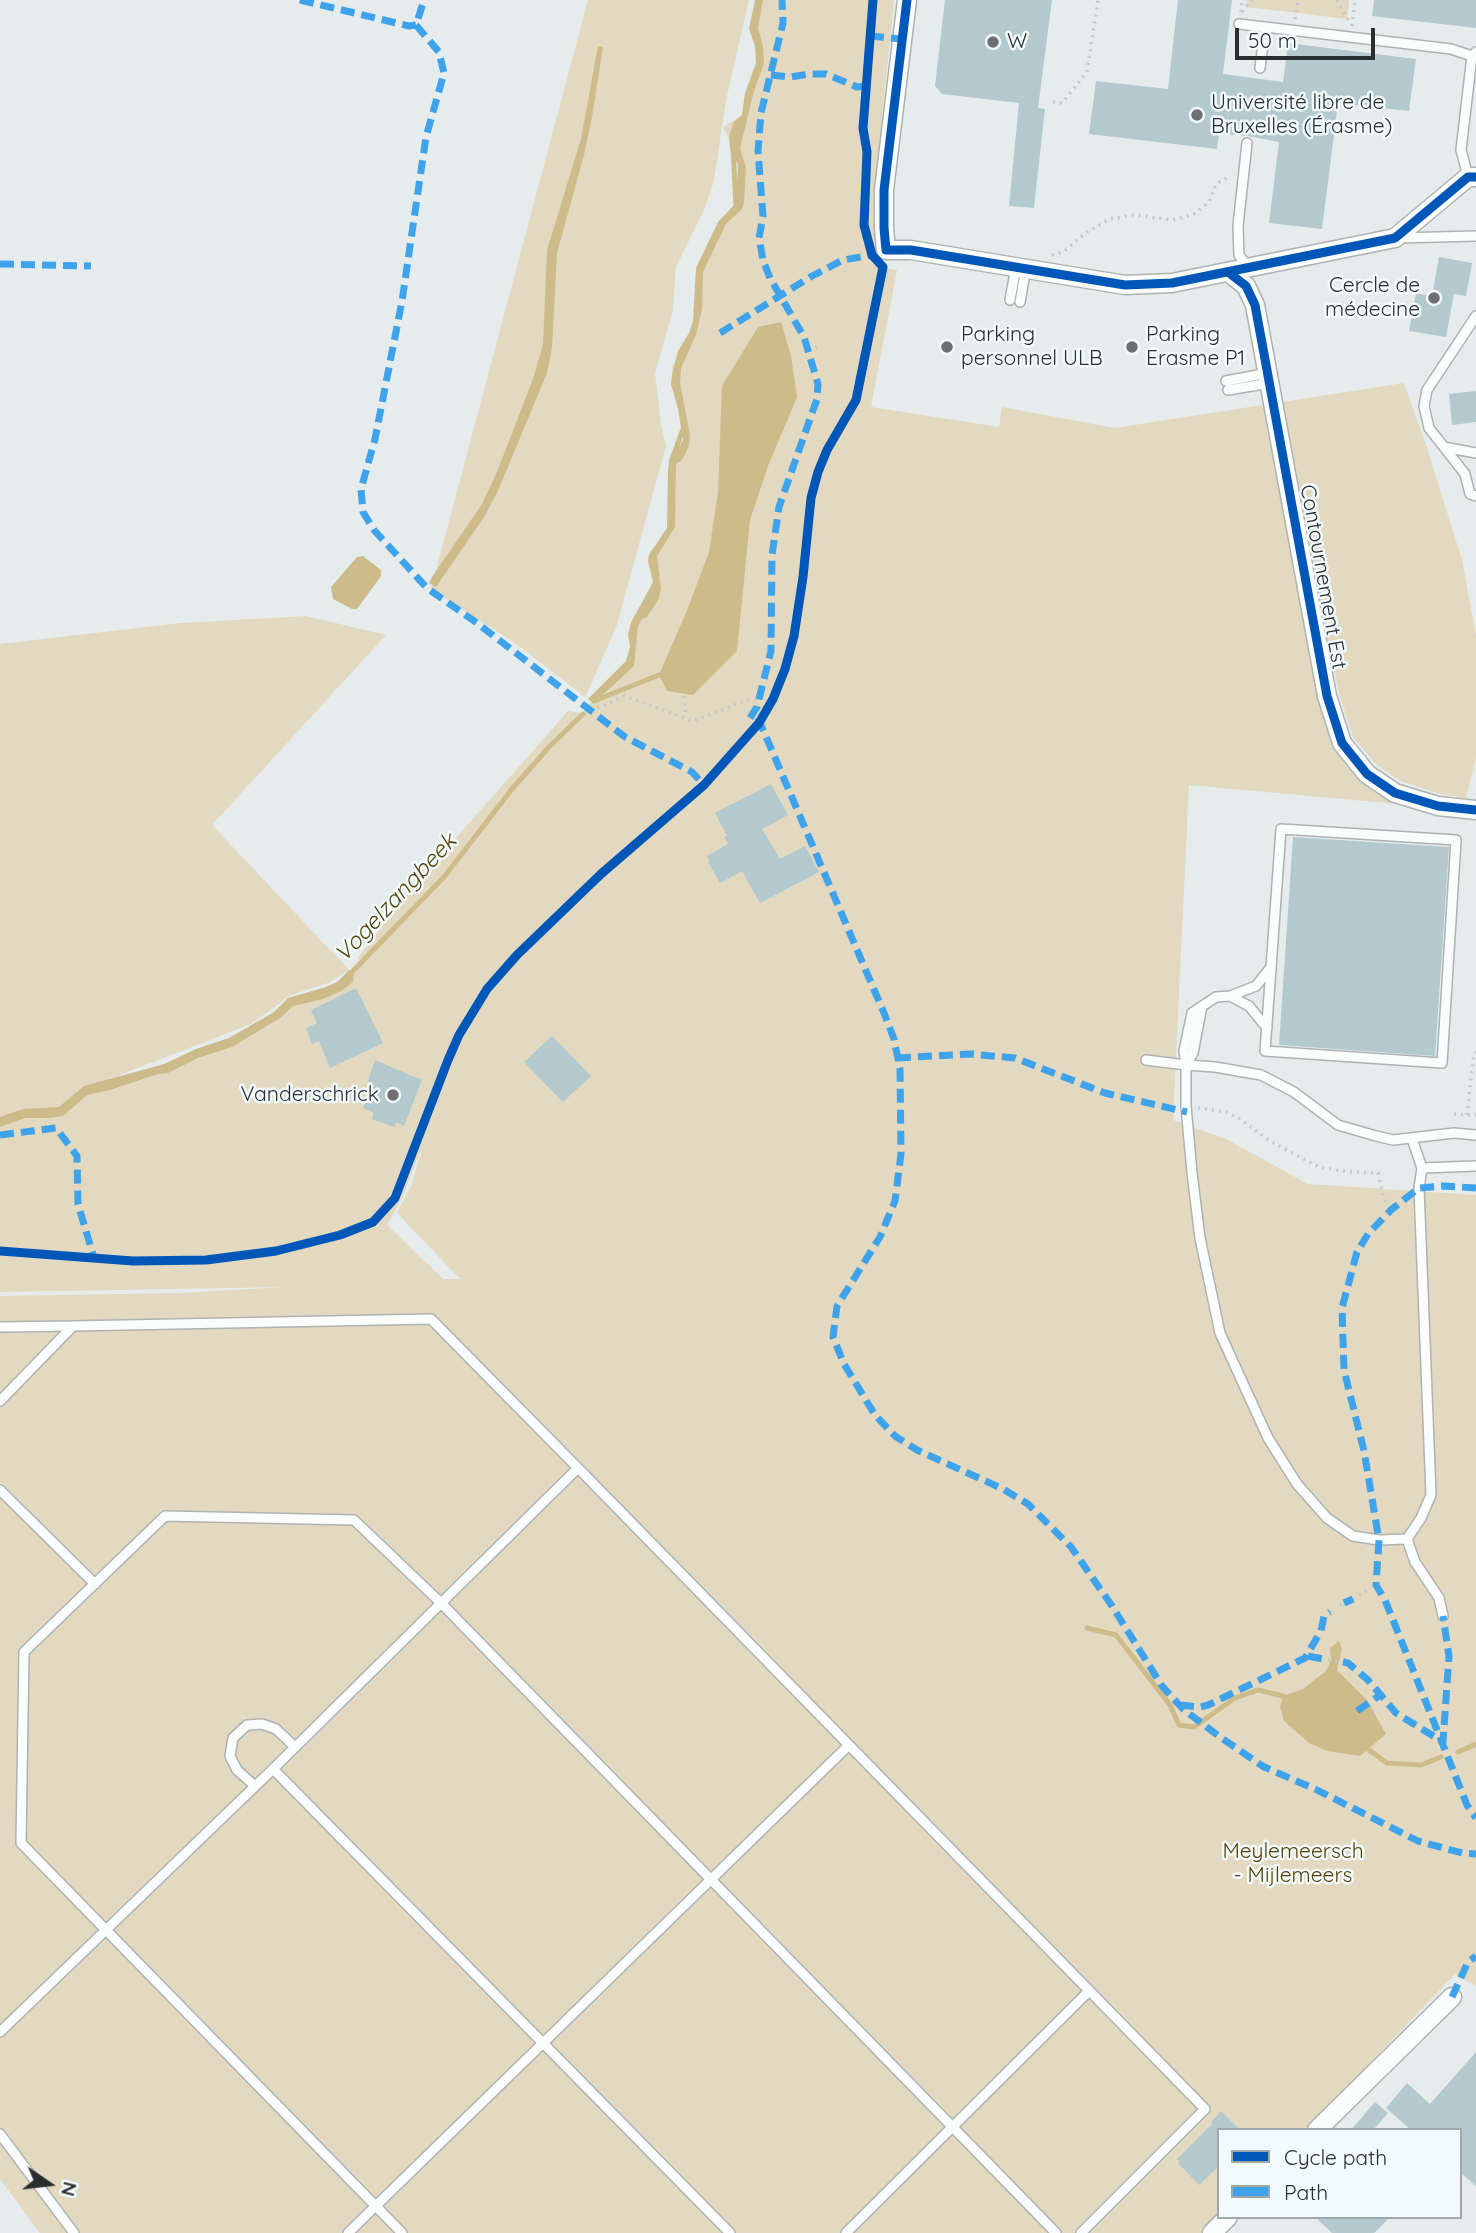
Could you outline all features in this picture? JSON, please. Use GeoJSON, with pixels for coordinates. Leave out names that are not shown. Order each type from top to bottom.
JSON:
{"type":"FeatureCollection","features":[{"type":"Feature","properties":{"kind":"street"},"geometry":{"type":"LineString","coordinates":[[907,0],[884,191],[886,250],[911,250],[1125,285],[1172,283],[1395,238],[1472,177]]}},
{"type":"Feature","properties":{"kind":"street","name":"Contournement Est"},"geometry":{"type":"LineString","coordinates":[[1228,272],[1246,286],[1255,305],[1327,696],[1342,743],[1367,774],[1395,793],[1438,806],[1476,810]]}},
{"type":"Feature","properties":{"kind":"street"},"geometry":{"type":"LineString","coordinates":[[1319,2128],[1452,1997]]}},
{"type":"Feature","properties":{"kind":"street"},"geometry":{"type":"LineString","coordinates":[[1212,2233],[1226,2219]]}},
{"type":"Feature","properties":{"kind":"lane"},"geometry":{"type":"LineString","coordinates":[[1239,24],[1474,54],[1461,150],[1472,177]]}},
{"type":"Feature","properties":{"kind":"lane"},"geometry":{"type":"LineString","coordinates":[[1260,68],[1265,27]]}},
{"type":"Feature","properties":{"kind":"lane"},"geometry":{"type":"LineString","coordinates":[[1247,143],[1238,226],[1239,255],[1248,268]]}},
{"type":"Feature","properties":{"kind":"lane"},"geometry":{"type":"LineString","coordinates":[[1395,238],[1476,236]]}},
{"type":"Feature","properties":{"kind":"lane"},"geometry":{"type":"LineString","coordinates":[[1015,301],[1021,268]]}},
{"type":"Feature","properties":{"kind":"lane"},"geometry":{"type":"LineString","coordinates":[[1476,316],[1427,390],[1424,405],[1429,428],[1465,474],[1470,494],[1476,496]]}},
{"type":"Feature","properties":{"kind":"lane"},"geometry":{"type":"LineString","coordinates":[[1227,386],[1269,378]]}},
{"type":"Feature","properties":{"kind":"lane"},"geometry":{"type":"LineString","coordinates":[[1444,447],[1476,453]]}},
{"type":"Feature","properties":{"kind":"lane"},"geometry":{"type":"LineString","coordinates":[[1281,829],[1456,840],[1442,1063],[1265,1051],[1271,966],[1281,829]]}},
{"type":"Feature","properties":{"kind":"lane"},"geometry":{"type":"LineString","coordinates":[[1271,966],[1256,986],[1230,996],[1216,997],[1192,1013],[1184,1051],[1186,1106],[1200,1238],[1220,1333],[1268,1438],[1297,1484],[1327,1518],[1353,1536],[1380,1540],[1407,1539]]}},
{"type":"Feature","properties":{"kind":"lane"},"geometry":{"type":"LineString","coordinates":[[1230,996],[1249,1006],[1267,1028]]}},
{"type":"Feature","properties":{"kind":"lane"},"geometry":{"type":"LineString","coordinates":[[1146,1060],[1261,1075],[1294,1093],[1338,1125],[1393,1140],[1454,1133],[1476,1135]]}},
{"type":"Feature","properties":{"kind":"lane"},"geometry":{"type":"LineString","coordinates":[[1407,1539],[1421,1518],[1431,1495],[1419,1188],[1422,1168],[1412,1139]]}},
{"type":"Feature","properties":{"kind":"lane"},"geometry":{"type":"LineString","coordinates":[[1422,1168],[1476,1166]]}},
{"type":"Feature","properties":{"kind":"lane"},"geometry":{"type":"LineString","coordinates":[[0,1327],[431,1319],[1205,2109],[1081,2233]]}},
{"type":"Feature","properties":{"kind":"lane"},"geometry":{"type":"LineString","coordinates":[[0,1401],[73,1326]]}},
{"type":"Feature","properties":{"kind":"lane"},"geometry":{"type":"LineString","coordinates":[[0,2032],[296,1747],[578,1468]]}},
{"type":"Feature","properties":{"kind":"lane"},"geometry":{"type":"LineString","coordinates":[[0,1490],[95,1584]]}},
{"type":"Feature","properties":{"kind":"lane"},"geometry":{"type":"LineString","coordinates":[[402,2233],[21,1843],[24,1652],[165,1516],[354,1520],[441,1604],[1056,2233]]}},
{"type":"Feature","properties":{"kind":"lane"},"geometry":{"type":"LineString","coordinates":[[1407,1539],[1415,1562],[1439,1598],[1443,1616]]}},
{"type":"Feature","properties":{"kind":"lane"},"geometry":{"type":"LineString","coordinates":[[255,1786],[237,1770],[230,1756],[233,1738],[247,1725],[261,1724],[275,1729],[296,1747]]}},
{"type":"Feature","properties":{"kind":"lane"},"geometry":{"type":"LineString","coordinates":[[348,2233],[849,1745]]}},
{"type":"Feature","properties":{"kind":"lane"},"geometry":{"type":"LineString","coordinates":[[273,1769],[730,2233]]}},
{"type":"Feature","properties":{"kind":"lane"},"geometry":{"type":"LineString","coordinates":[[846,2233],[1089,1991]]}},
{"type":"Feature","properties":{"kind":"lane"},"geometry":{"type":"LineString","coordinates":[[0,2134],[74,2233]]}},
{"type":"Feature","properties":{"kind":"path"},"geometry":{"type":"LineString","coordinates":[[1053,102],[1062,103],[1087,72],[1098,0]]}},
{"type":"Feature","properties":{"kind":"path"},"geometry":{"type":"LineString","coordinates":[[1240,13],[1252,0]]}},
{"type":"Feature","properties":{"kind":"path"},"geometry":{"type":"LineString","coordinates":[[1337,0],[1352,27]]}},
{"type":"Feature","properties":{"kind":"path"},"geometry":{"type":"LineString","coordinates":[[1351,37],[1355,0]]}},
{"type":"Feature","properties":{"kind":"path"},"geometry":{"type":"LineString","coordinates":[[1043,257],[1063,252],[1087,232],[1110,219],[1134,215],[1173,220],[1194,214],[1209,202],[1216,184],[1244,168]]}},
{"type":"Feature","properties":{"kind":"path"},"geometry":{"type":"LineString","coordinates":[[809,350],[817,347]]}},
{"type":"Feature","properties":{"kind":"path"},"geometry":{"type":"LineString","coordinates":[[597,707],[624,696],[693,721],[750,699],[759,700]]}},
{"type":"Feature","properties":{"kind":"path"},"geometry":{"type":"LineString","coordinates":[[684,696],[686,717]]}},
{"type":"Feature","properties":{"kind":"path"},"geometry":{"type":"LineString","coordinates":[[1467,1115],[1476,1052]]}},
{"type":"Feature","properties":{"kind":"path"},"geometry":{"type":"LineString","coordinates":[[1186,1106],[1226,1112],[1270,1142],[1319,1167],[1378,1173],[1383,1196],[1391,1210]]}},
{"type":"Feature","properties":{"kind":"path"},"geometry":{"type":"LineString","coordinates":[[1454,1114],[1476,1115]]}},
{"type":"Feature","properties":{"kind":"path"},"geometry":{"type":"LineString","coordinates":[[1353,1599],[1367,1590]]}},
{"type":"Feature","properties":{"kind":"path"},"geometry":{"type":"LineString","coordinates":[[1328,1660],[1343,1662]]}},
{"type":"Feature","properties":{"kind":"green space"},"geometry":{"type":"Polygon","coordinates":[[[588,0],[749,0],[726,100],[714,181],[704,210],[676,267],[673,310],[655,373],[666,446],[616,628],[585,697],[515,643],[431,589],[588,0]]]}},
{"type":"Feature","properties":{"kind":"green space","name":"Meylemeersch - Mijlemeers"},"geometry":{"type":"Polygon","coordinates":[[[757,0],[894,0],[873,207],[878,267],[897,270],[871,407],[999,427],[1002,407],[1115,428],[1404,383],[1462,560],[1476,635],[1476,758],[1466,798],[1441,794],[1400,781],[1376,764],[1353,737],[1335,672],[1314,669],[1318,696],[1335,746],[1362,780],[1398,804],[1189,785],[1173,1120],[1228,1140],[1308,1184],[1476,1195],[1476,1986],[1455,1974],[1308,2128],[1217,2128],[1217,2218],[1202,2233],[40,2233],[0,2179],[0,1296],[183,1293],[283,1287],[0,1292],[0,644],[181,623],[306,616],[386,635],[212,825],[349,970],[328,983],[291,995],[251,1024],[104,1081],[104,1088],[233,1041],[288,1003],[345,983],[361,961],[358,958],[403,898],[568,711],[582,713],[626,661],[630,652],[632,619],[655,581],[650,552],[669,528],[669,467],[685,446],[672,366],[692,335],[697,308],[696,277],[718,225],[736,210],[740,161],[723,127],[747,112],[761,61],[751,25],[757,0]],[[423,1144],[403,1196],[387,1225],[443,1279],[460,1279],[397,1213],[412,1184],[423,1144]]]}},
{"type":"Feature","properties":{"kind":"green space"},"geometry":{"type":"Polygon","coordinates":[[[1247,0],[1349,0],[1347,19],[1247,7],[1247,0]]]}},
{"type":"Feature","properties":{"kind":"shaded area"},"geometry":{"type":"Polygon","coordinates":[[[755,0],[763,0],[758,28],[764,63],[753,94],[740,149],[746,167],[744,203],[742,209],[726,224],[703,272],[702,309],[696,335],[681,368],[680,383],[690,435],[689,446],[682,460],[676,464],[675,527],[657,556],[661,590],[638,627],[634,666],[594,703],[588,699],[626,661],[630,647],[628,634],[631,623],[653,582],[649,555],[667,528],[669,463],[683,440],[671,384],[672,375],[678,351],[693,321],[696,268],[718,222],[736,203],[738,165],[730,149],[729,136],[734,122],[742,115],[745,93],[756,63],[755,46],[749,29],[755,0]]]}},
{"type":"Feature","properties":{"kind":"shaded area"},"geometry":{"type":"Polygon","coordinates":[[[598,46],[603,47],[592,117],[557,253],[552,348],[547,373],[497,493],[484,517],[436,587],[429,583],[482,504],[533,379],[543,345],[547,250],[581,139],[598,46]]]}},
{"type":"Feature","properties":{"kind":"shaded area"},"geometry":{"type":"Polygon","coordinates":[[[781,322],[791,356],[797,397],[768,466],[750,520],[737,651],[693,695],[667,691],[659,675],[709,552],[718,492],[722,386],[758,327],[781,322]]]}},
{"type":"Feature","properties":{"kind":"shaded area"},"geometry":{"type":"Polygon","coordinates":[[[363,556],[381,570],[381,576],[357,609],[352,609],[333,599],[331,587],[357,557],[363,556]]]}},
{"type":"Feature","properties":{"kind":"shaded area"},"geometry":{"type":"Polygon","coordinates":[[[349,970],[354,974],[353,982],[341,991],[323,999],[293,1006],[280,1018],[232,1047],[198,1058],[168,1073],[87,1095],[63,1116],[25,1118],[0,1127],[0,1117],[5,1115],[24,1109],[59,1107],[84,1086],[164,1064],[229,1038],[274,1012],[288,998],[337,982],[349,970]]]}},
{"type":"Feature","properties":{"kind":"shaded area"},"geometry":{"type":"Polygon","coordinates":[[[1339,1641],[1342,1649],[1337,1670],[1367,1700],[1386,1734],[1360,1756],[1327,1751],[1309,1743],[1284,1721],[1280,1707],[1283,1696],[1303,1689],[1326,1671],[1331,1660],[1330,1648],[1339,1641]]]}},
{"type":"Feature","properties":{"kind":"building","name":"W"},"geometry":{"type":"Polygon","coordinates":[[[945,0],[1052,0],[1038,108],[1045,109],[1034,208],[1009,206],[1019,103],[942,94],[935,86],[945,0]]]}},
{"type":"Feature","properties":{"kind":"building"},"geometry":{"type":"Polygon","coordinates":[[[1178,0],[1232,0],[1223,74],[1283,82],[1288,43],[1416,59],[1409,111],[1338,103],[1322,229],[1269,223],[1279,142],[1219,134],[1217,149],[1089,134],[1096,81],[1168,89],[1178,0]]]}},
{"type":"Feature","properties":{"kind":"building"},"geometry":{"type":"Polygon","coordinates":[[[1374,0],[1476,0],[1476,28],[1372,16],[1374,0]]]}},
{"type":"Feature","properties":{"kind":"building","name":"Cercle de médecine"},"geometry":{"type":"Polygon","coordinates":[[[1439,257],[1472,263],[1466,296],[1454,294],[1446,337],[1409,331],[1416,293],[1432,296],[1439,257]]]}},
{"type":"Feature","properties":{"kind":"building"},"geometry":{"type":"Polygon","coordinates":[[[1476,391],[1476,422],[1452,425],[1449,394],[1476,391]]]}},
{"type":"Feature","properties":{"kind":"building"},"geometry":{"type":"Polygon","coordinates":[[[771,784],[788,815],[762,829],[780,859],[805,846],[819,872],[760,903],[742,871],[720,883],[707,856],[728,844],[724,837],[727,836],[715,813],[771,784]]]}},
{"type":"Feature","properties":{"kind":"building"},"geometry":{"type":"Polygon","coordinates":[[[1293,837],[1449,847],[1435,1056],[1279,1045],[1293,837]]]}},
{"type":"Feature","properties":{"kind":"building"},"geometry":{"type":"Polygon","coordinates":[[[356,988],[383,1043],[330,1068],[319,1041],[312,1044],[306,1028],[317,1023],[311,1010],[356,988]]]}},
{"type":"Feature","properties":{"kind":"building"},"geometry":{"type":"Polygon","coordinates":[[[552,1036],[591,1076],[563,1102],[524,1062],[552,1036]]]}},
{"type":"Feature","properties":{"kind":"building"},"geometry":{"type":"Polygon","coordinates":[[[375,1060],[422,1080],[404,1126],[396,1122],[394,1127],[372,1119],[374,1113],[363,1108],[374,1083],[368,1081],[375,1060]]]}},
{"type":"Feature","properties":{"kind":"building"},"geometry":{"type":"Polygon","coordinates":[[[1476,2052],[1476,2186],[1462,2174],[1462,2128],[1409,2128],[1386,2108],[1407,2083],[1430,2104],[1476,2052]]]}},
{"type":"Feature","properties":{"kind":"building"},"geometry":{"type":"Polygon","coordinates":[[[1375,2102],[1388,2113],[1375,2128],[1353,2128],[1375,2102]]]}},
{"type":"Feature","properties":{"kind":"building"},"geometry":{"type":"Polygon","coordinates":[[[1221,2111],[1238,2128],[1217,2128],[1217,2168],[1199,2185],[1177,2159],[1221,2111]]]}},
{"type":"Feature","properties":{"kind":"building"},"geometry":{"type":"Polygon","coordinates":[[[1317,2219],[1388,2219],[1374,2233],[1332,2233],[1317,2219]]]}},
{"type":"Feature","properties":{"kind":"waterway","name":"Vogelzangbeek"},"geometry":{"type":"LineString","coordinates":[[733,148],[736,208]]}},
{"type":"Feature","properties":{"kind":"waterway","name":"Vogelzangbeek"},"geometry":{"type":"LineString","coordinates":[[671,462],[683,429]]}},
{"type":"Feature","properties":{"kind":"waterway","name":"Vogelzangbeek"},"geometry":{"type":"LineString","coordinates":[[638,617],[645,615],[656,599],[658,590]]}},
{"type":"Feature","properties":{"kind":"waterway"},"geometry":{"type":"LineString","coordinates":[[594,701],[659,675]]}},
{"type":"Feature","properties":{"kind":"waterway","name":"Vogelzangbeek"},"geometry":{"type":"LineString","coordinates":[[347,977],[444,877],[512,789],[583,714]]}},
{"type":"Feature","properties":{"kind":"waterway"},"geometry":{"type":"LineString","coordinates":[[1087,1628],[1116,1635],[1170,1705],[1179,1725],[1194,1727],[1235,1698],[1258,1690],[1283,1696]]}},
{"type":"Feature","properties":{"kind":"waterway"},"geometry":{"type":"LineString","coordinates":[[1458,1752],[1476,1744]]}},
{"type":"Feature","properties":{"kind":"waterway"},"geometry":{"type":"LineString","coordinates":[[1369,1750],[1387,1763],[1421,1765],[1441,1757]]}},
{"type":"Feature","properties":{"kind":"marked path"},"geometry":{"type":"LineString","coordinates":[[300,0],[409,26],[416,25],[424,0]]}},
{"type":"Feature","properties":{"kind":"marked path"},"geometry":{"type":"LineString","coordinates":[[750,718],[757,707],[771,651],[772,555],[779,507],[817,399],[818,384],[804,337],[770,278],[759,238],[763,216],[758,151],[761,113],[783,23],[782,0]]}},
{"type":"Feature","properties":{"kind":"marked path"},"geometry":{"type":"LineString","coordinates":[[416,25],[439,52],[444,73],[426,137],[402,301],[375,439],[361,489],[363,512],[374,530],[427,588],[625,737],[692,772],[704,785]]}},
{"type":"Feature","properties":{"kind":"marked path"},"geometry":{"type":"LineString","coordinates":[[870,36],[902,39]]}},
{"type":"Feature","properties":{"kind":"marked path"},"geometry":{"type":"LineString","coordinates":[[771,75],[790,77],[826,74],[857,87],[866,86]]}},
{"type":"Feature","properties":{"kind":"marked path"},"geometry":{"type":"LineString","coordinates":[[720,333],[843,260],[872,255]]}},
{"type":"Feature","properties":{"kind":"marked path"},"geometry":{"type":"LineString","coordinates":[[0,264],[91,266]]}},
{"type":"Feature","properties":{"kind":"marked path"},"geometry":{"type":"LineString","coordinates":[[758,718],[884,1013],[894,1039],[900,1069],[901,1154],[895,1201],[880,1237],[837,1306],[833,1337],[844,1364],[875,1415],[895,1436],[917,1450],[1003,1489],[1028,1504],[1071,1547],[1162,1686],[1183,1709],[1220,1737],[1264,1767],[1315,1789],[1418,1841],[1476,1854]]}},
{"type":"Feature","properties":{"kind":"marked path"},"geometry":{"type":"LineString","coordinates":[[897,1058],[971,1054],[1015,1058],[1105,1093],[1187,1112]]}},
{"type":"Feature","properties":{"kind":"marked path"},"geometry":{"type":"LineString","coordinates":[[0,1135],[56,1128],[77,1156],[78,1204],[94,1258]]}},
{"type":"Feature","properties":{"kind":"marked path"},"geometry":{"type":"LineString","coordinates":[[1476,1188],[1419,1188],[1391,1210],[1368,1234],[1357,1252],[1342,1308],[1344,1370],[1364,1451],[1379,1540],[1376,1585],[1385,1600],[1467,1805],[1476,1818]]}},
{"type":"Feature","properties":{"kind":"marked path"},"geometry":{"type":"LineString","coordinates":[[1344,1603],[1353,1599]]}},
{"type":"Feature","properties":{"kind":"marked path"},"geometry":{"type":"LineString","coordinates":[[1180,1705],[1208,1705],[1305,1658],[1321,1631],[1324,1616],[1330,1612]]}},
{"type":"Feature","properties":{"kind":"marked path"},"geometry":{"type":"LineString","coordinates":[[1343,1662],[1348,1663],[1368,1680],[1396,1713],[1443,1742],[1449,1656],[1443,1616]]}},
{"type":"Feature","properties":{"kind":"marked path"},"geometry":{"type":"LineString","coordinates":[[1308,1656],[1328,1660]]}},
{"type":"Feature","properties":{"kind":"marked path"},"geometry":{"type":"LineString","coordinates":[[1357,1711],[1380,1695]]}},
{"type":"Feature","properties":{"kind":"marked path"},"geometry":{"type":"LineString","coordinates":[[1452,1997],[1468,1962],[1476,1956]]}},
{"type":"Feature","properties":{"kind":"cycle path"},"geometry":{"type":"LineString","coordinates":[[0,1251],[133,1261],[206,1260],[276,1251],[340,1235],[373,1222],[395,1198],[459,1035],[487,989],[517,955],[601,874],[704,785],[759,723],[773,699],[794,636],[811,498],[827,450],[856,400],[883,267],[872,255],[864,225],[867,152],[863,128],[873,0]]}},
{"type":"Feature","properties":{"kind":"cycle path"},"geometry":{"type":"LineString","coordinates":[[907,0],[884,190],[886,250],[911,250],[1125,285],[1172,283],[1395,238],[1468,177],[1476,177]]}},
{"type":"Feature","properties":{"kind":"cycle path"},"geometry":{"type":"LineString","coordinates":[[1228,272],[1246,286],[1255,305],[1327,696],[1342,743],[1367,774],[1395,793],[1438,806],[1476,810]]}},
{"type":"Feature","properties":{"kind":"place","name":"W"},"geometry":{"type":"Point","coordinates":[993,42]}},
{"type":"Feature","properties":{"kind":"place","name":"Université libre de Bruxelles (Érasme)"},"geometry":{"type":"Point","coordinates":[1197,115]}},
{"type":"Feature","properties":{"kind":"place","name":"Cercle de médecine"},"geometry":{"type":"Point","coordinates":[1434,298]}},
{"type":"Feature","properties":{"kind":"place","name":"Parking personnel ULB"},"geometry":{"type":"Point","coordinates":[947,347]}},
{"type":"Feature","properties":{"kind":"place","name":"Parking Erasme P1"},"geometry":{"type":"Point","coordinates":[1132,347]}},
{"type":"Feature","properties":{"kind":"place","name":"Vanderschrick"},"geometry":{"type":"Point","coordinates":[393,1095]}}]}
